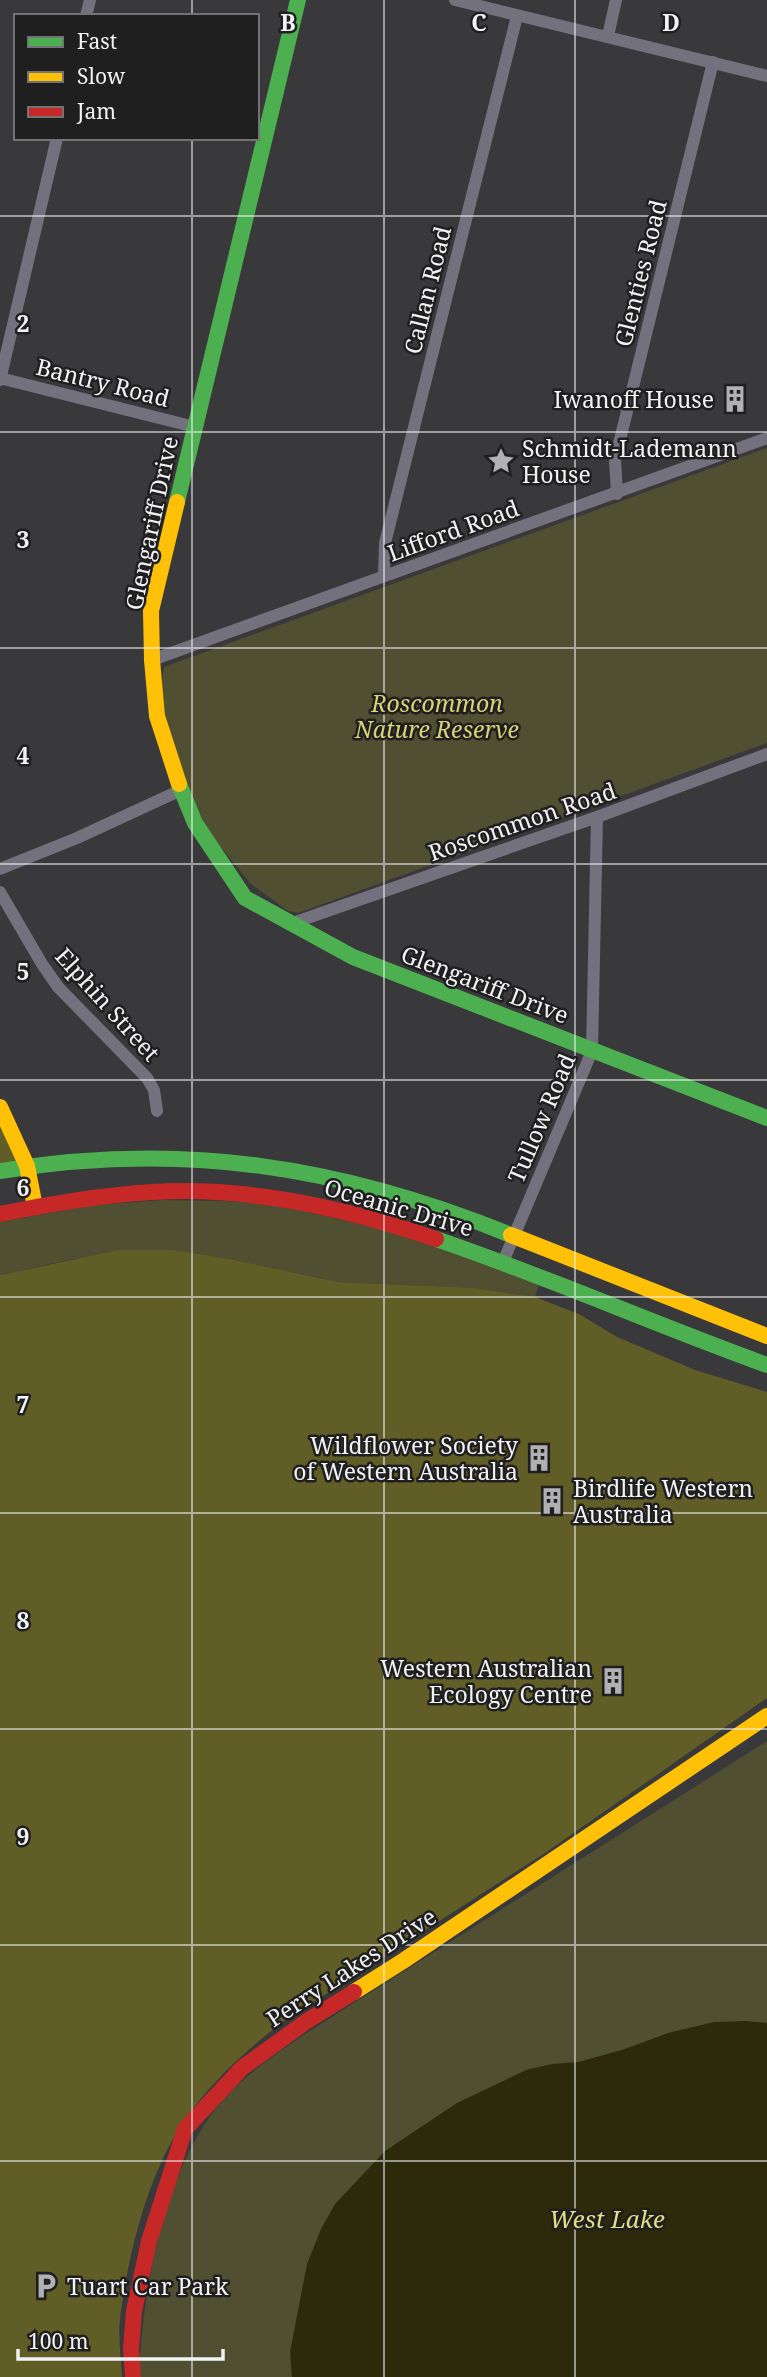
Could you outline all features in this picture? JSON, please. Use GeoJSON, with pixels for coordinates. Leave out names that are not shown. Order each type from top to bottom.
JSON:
{"type":"FeatureCollection","features":[{"type":"Feature","properties":{"kind":"street","name":"Glengariff Drive"},"geometry":{"type":"LineString","coordinates":[[298,0],[151,611],[152,660],[158,716],[181,790],[195,823],[245,898],[290,924],[353,957],[767,1118]]}},
{"type":"Feature","properties":{"kind":"street"},"geometry":{"type":"LineString","coordinates":[[455,0],[767,76]]}},
{"type":"Feature","properties":{"kind":"street"},"geometry":{"type":"LineString","coordinates":[[608,36],[616,0]]}},
{"type":"Feature","properties":{"kind":"street","name":"Callan Road"},"geometry":{"type":"LineString","coordinates":[[384,576],[385,543],[517,16]]}},
{"type":"Feature","properties":{"kind":"street","name":"Glenties Road"},"geometry":{"type":"LineString","coordinates":[[617,494],[615,460],[713,62]]}},
{"type":"Feature","properties":{"kind":"street"},"geometry":{"type":"LineString","coordinates":[[0,379],[57,140]]}},
{"type":"Feature","properties":{"kind":"street","name":"Bantry Road"},"geometry":{"type":"LineString","coordinates":[[0,379],[195,427]]}},
{"type":"Feature","properties":{"kind":"street","name":"Lifford Road"},"geometry":{"type":"LineString","coordinates":[[152,660],[767,438]]}},
{"type":"Feature","properties":{"kind":"street","name":"Roscommon Road"},"geometry":{"type":"LineString","coordinates":[[290,924],[597,817],[767,754]]}},
{"type":"Feature","properties":{"kind":"street"},"geometry":{"type":"LineString","coordinates":[[0,869],[77,838],[181,790]]}},
{"type":"Feature","properties":{"kind":"street","name":"Tullow Road"},"geometry":{"type":"LineString","coordinates":[[503,1262],[592,1051],[597,817]]}},
{"type":"Feature","properties":{"kind":"street","name":"Elphin Street"},"geometry":{"type":"LineString","coordinates":[[0,892],[58,987],[147,1078],[154,1090],[158,1111]]}},
{"type":"Feature","properties":{"kind":"street"},"geometry":{"type":"LineString","coordinates":[[0,1107],[27,1166],[35,1207]]}},
{"type":"Feature","properties":{"kind":"street","name":"Oceanic Drive"},"geometry":{"type":"LineString","coordinates":[[0,1171],[27,1166],[123,1158],[188,1159],[270,1167],[370,1186],[437,1207],[514,1236],[667,1299],[767,1336]]}},
{"type":"Feature","properties":{"kind":"street","name":"Oceanic Drive"},"geometry":{"type":"LineString","coordinates":[[0,1214],[92,1198],[175,1191],[280,1198],[361,1214],[422,1233],[767,1365]]}},
{"type":"Feature","properties":{"kind":"street","name":"Perry Lakes Drive"},"geometry":{"type":"LineString","coordinates":[[133,2377],[131,2349],[134,2311],[149,2241],[185,2129],[242,2068],[307,2021],[403,1962],[767,1716]]}},
{"type":"Feature","properties":{"kind":"green space","name":"Roscommon Nature Reserve"},"geometry":{"type":"Polygon","coordinates":[[[767,448],[767,743],[298,913],[288,911],[250,883],[213,837],[188,794],[160,696],[164,667],[767,448]]]}},
{"type":"Feature","properties":{"kind":"green space"},"geometry":{"type":"Polygon","coordinates":[[[163,1200],[279,1205],[418,1238],[539,1284],[535,1297],[475,1288],[338,1282],[174,1250],[73,1259],[0,1275],[0,1222],[93,1205],[163,1200]]]}},
{"type":"Feature","properties":{"kind":"green space"},"geometry":{"type":"Polygon","coordinates":[[[767,1741],[767,2377],[139,2377],[145,2306],[160,2230],[172,2193],[186,2158],[204,2126],[233,2089],[308,2032],[767,1741]]]}},
{"type":"Feature","properties":{"kind":"shaded area"},"geometry":{"type":"Polygon","coordinates":[[[0,1118],[22,1162],[0,1166],[0,1118]]]}},
{"type":"Feature","properties":{"kind":"shaded area"},"geometry":{"type":"Polygon","coordinates":[[[119,1250],[174,1250],[338,1282],[475,1288],[535,1297],[579,1314],[617,1337],[695,1370],[767,1392],[767,1698],[545,1853],[284,2021],[214,2084],[190,2113],[167,2150],[140,2220],[120,2318],[122,2377],[0,2377],[0,1275],[119,1250]]]}},
{"type":"Feature","properties":{"kind":"water","name":"West Lake"},"geometry":{"type":"Polygon","coordinates":[[[714,2022],[767,2023],[767,2377],[292,2377],[290,2352],[307,2264],[321,2229],[335,2204],[385,2151],[457,2103],[526,2070],[578,2062],[668,2033],[714,2022]]]}},
{"type":"Feature","properties":{"kind":"traffic: fast"},"geometry":{"type":"LineString","coordinates":[[177,502],[298,0]]}},
{"type":"Feature","properties":{"kind":"traffic: fast"},"geometry":{"type":"LineString","coordinates":[[179,784],[195,823],[245,898],[353,957],[767,1118]]}},
{"type":"Feature","properties":{"kind":"traffic: fast"},"geometry":{"type":"LineString","coordinates":[[0,1171],[67,1162],[133,1159],[197,1160],[260,1166],[385,1192],[448,1211],[511,1235]]}},
{"type":"Feature","properties":{"kind":"traffic: fast"},"geometry":{"type":"LineString","coordinates":[[436,1239],[767,1365]]}},
{"type":"Feature","properties":{"kind":"traffic: slow"},"geometry":{"type":"LineString","coordinates":[[177,502],[151,611],[157,716],[179,784]]}},
{"type":"Feature","properties":{"kind":"traffic: slow"},"geometry":{"type":"LineString","coordinates":[[0,1107],[27,1166],[35,1207]]}},
{"type":"Feature","properties":{"kind":"traffic: slow"},"geometry":{"type":"LineString","coordinates":[[511,1235],[767,1336]]}},
{"type":"Feature","properties":{"kind":"traffic: slow"},"geometry":{"type":"LineString","coordinates":[[354,1992],[767,1716]]}},
{"type":"Feature","properties":{"kind":"traffic: jam"},"geometry":{"type":"LineString","coordinates":[[0,1214],[134,1193],[225,1192],[332,1209],[436,1239]]}},
{"type":"Feature","properties":{"kind":"traffic: jam"},"geometry":{"type":"LineString","coordinates":[[133,2377],[131,2349],[134,2311],[149,2241],[185,2129],[242,2068],[307,2021],[354,1992]]}},
{"type":"Feature","properties":{"kind":"place","name":"Iwanoff House"},"geometry":{"type":"Point","coordinates":[735,399]}},
{"type":"Feature","properties":{"kind":"place","name":"Schmidt-Lademann House"},"geometry":{"type":"Point","coordinates":[501,461]}},
{"type":"Feature","properties":{"kind":"place","name":"Wildflower Society of Western Australia"},"geometry":{"type":"Point","coordinates":[539,1458]}},
{"type":"Feature","properties":{"kind":"place","name":"Birdlife Western Australia"},"geometry":{"type":"Point","coordinates":[552,1501]}},
{"type":"Feature","properties":{"kind":"place","name":"Western Australian Ecology Centre"},"geometry":{"type":"Point","coordinates":[613,1681]}},
{"type":"Feature","properties":{"kind":"place","name":"Tuart Car Park"},"geometry":{"type":"Point","coordinates":[46,2286]}}]}
